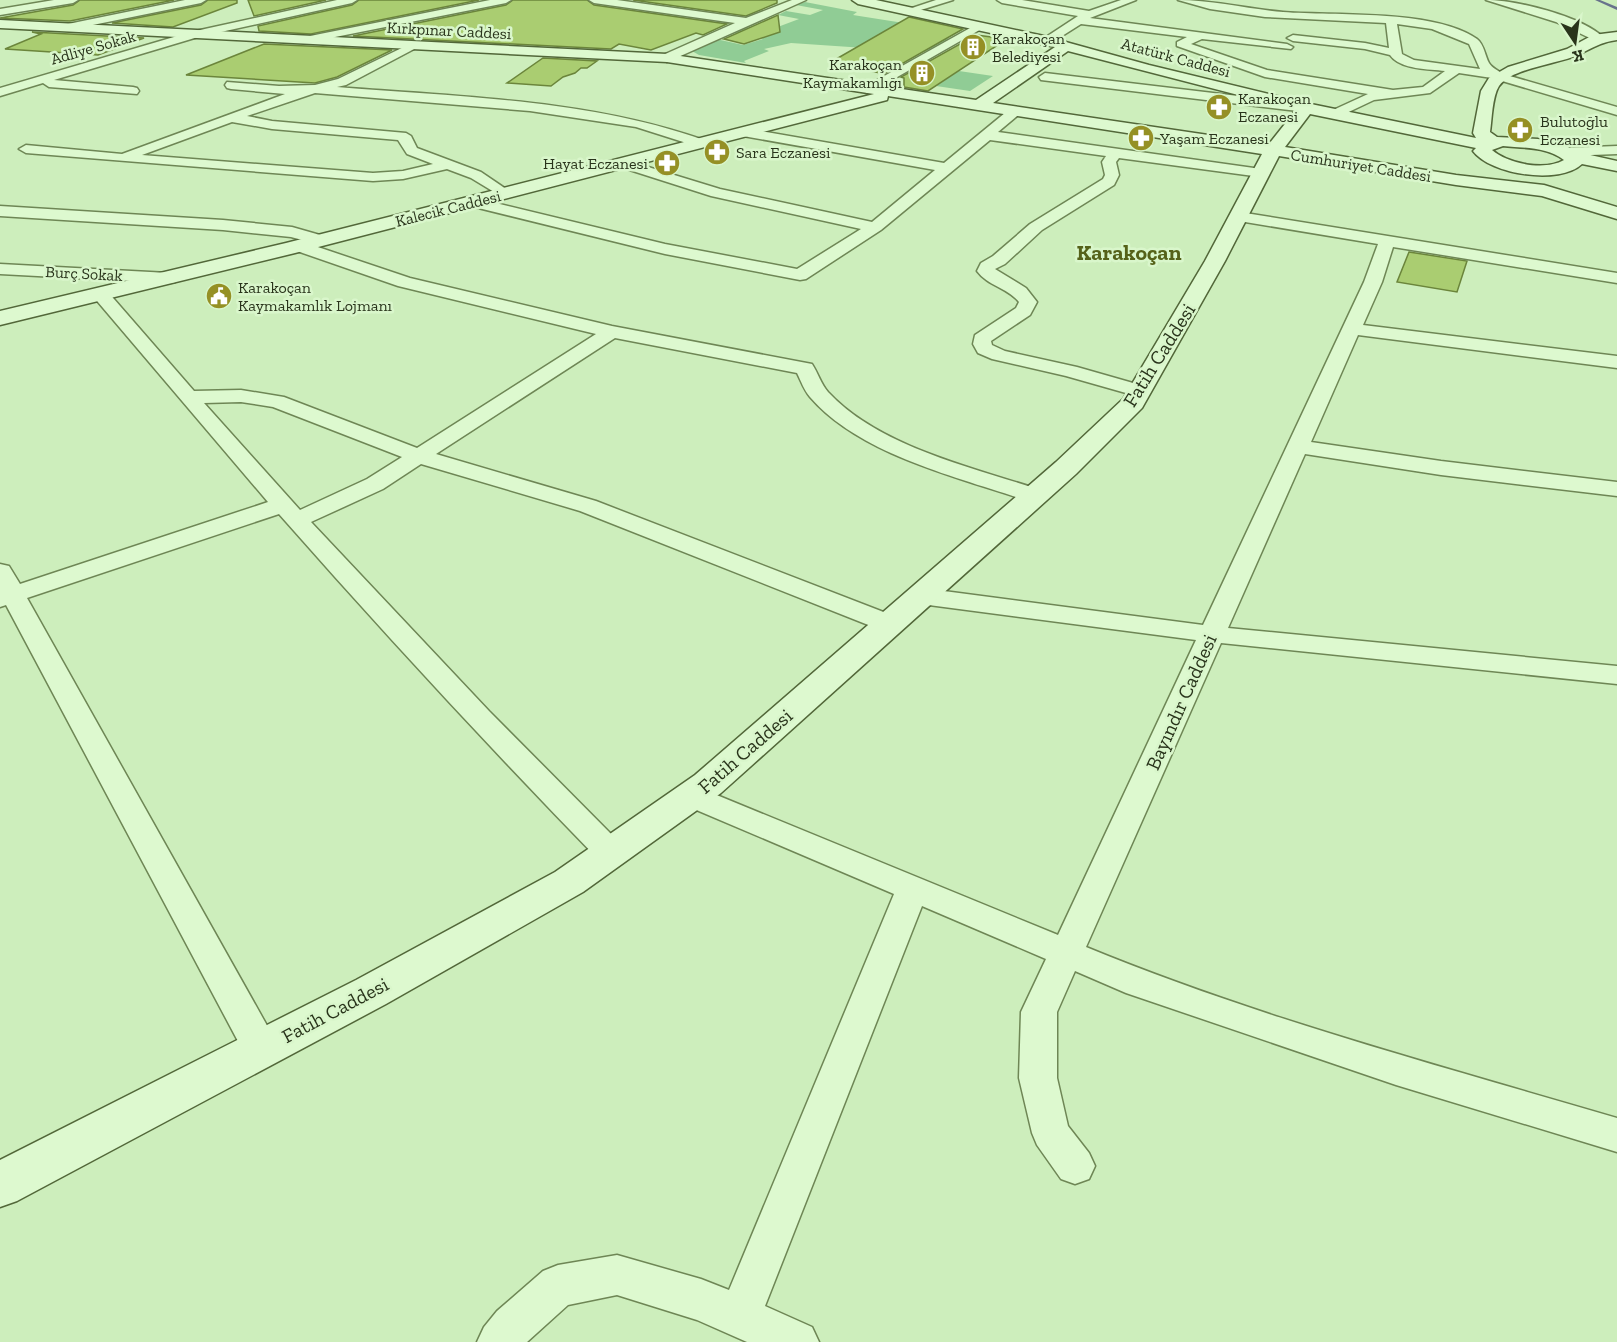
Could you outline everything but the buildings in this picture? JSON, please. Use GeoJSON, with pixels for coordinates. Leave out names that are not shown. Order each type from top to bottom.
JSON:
{"type":"FeatureCollection","features":[{"type":"Feature","properties":{"kind":"street"},"geometry":{"type":"LineString","coordinates":[[0,12],[73,0]]}},
{"type":"Feature","properties":{"kind":"street"},"geometry":{"type":"LineString","coordinates":[[68,27],[201,0]]}},
{"type":"Feature","properties":{"kind":"street","name":"Adliye Sokak"},"geometry":{"type":"LineString","coordinates":[[0,92],[195,34],[351,0]]}},
{"type":"Feature","properties":{"kind":"street"},"geometry":{"type":"LineString","coordinates":[[305,40],[506,0]]}},
{"type":"Feature","properties":{"kind":"street"},"geometry":{"type":"LineString","coordinates":[[594,0],[747,21]]}},
{"type":"Feature","properties":{"kind":"street"},"geometry":{"type":"LineString","coordinates":[[667,58],[747,21],[801,0]]}},
{"type":"Feature","properties":{"kind":"street","name":"Atatürk Caddesi"},"geometry":{"type":"LineString","coordinates":[[858,0],[1047,41],[1248,95],[1490,144],[1526,142],[1570,158]]}},
{"type":"Feature","properties":{"kind":"street"},"geometry":{"type":"LineString","coordinates":[[911,10],[948,0]]}},
{"type":"Feature","properties":{"kind":"street"},"geometry":{"type":"LineString","coordinates":[[1002,0],[1084,17],[1200,36]]}},
{"type":"Feature","properties":{"kind":"street"},"geometry":{"type":"LineString","coordinates":[[1047,41],[1084,17],[1131,0]]}},
{"type":"Feature","properties":{"kind":"street"},"geometry":{"type":"LineString","coordinates":[[1183,0],[1201,4],[1246,26],[1290,42],[1365,46],[1396,53]]}},
{"type":"Feature","properties":{"kind":"street"},"geometry":{"type":"LineString","coordinates":[[1491,0],[1541,13],[1610,39]]}},
{"type":"Feature","properties":{"kind":"street"},"geometry":{"type":"LineString","coordinates":[[1160,30],[1201,4]]}},
{"type":"Feature","properties":{"kind":"street"},"geometry":{"type":"LineString","coordinates":[[1340,4],[1360,19]]}},
{"type":"Feature","properties":{"kind":"street"},"geometry":{"type":"LineString","coordinates":[[1392,94],[1265,73],[1181,44],[1200,36],[1246,26],[1308,17],[1391,20],[1467,37],[1478,47],[1483,63],[1496,75]]}},
{"type":"Feature","properties":{"kind":"street"},"geometry":{"type":"LineString","coordinates":[[1248,95],[1308,17]]}},
{"type":"Feature","properties":{"kind":"street"},"geometry":{"type":"LineString","coordinates":[[1391,20],[1397,58],[1406,62],[1496,75],[1617,111]]}},
{"type":"Feature","properties":{"kind":"street","name":"Kırkpınar Caddesi"},"geometry":{"type":"LineString","coordinates":[[0,24],[667,58],[894,93]]}},
{"type":"Feature","properties":{"kind":"street"},"geometry":{"type":"LineString","coordinates":[[867,89],[979,26]]}},
{"type":"Feature","properties":{"kind":"street"},"geometry":{"type":"LineString","coordinates":[[1610,39],[1496,75],[1489,90],[1481,133],[1490,144],[1482,151],[1491,159],[1511,166],[1558,169],[1570,158],[1617,150]]}},
{"type":"Feature","properties":{"kind":"street"},"geometry":{"type":"LineString","coordinates":[[120,158],[232,117],[314,89],[342,82],[412,46]]}},
{"type":"Feature","properties":{"kind":"street"},"geometry":{"type":"LineString","coordinates":[[471,202],[654,247],[801,275],[875,227],[987,135],[1009,110],[1073,48]]}},
{"type":"Feature","properties":{"kind":"street"},"geometry":{"type":"LineString","coordinates":[[979,105],[1073,48]]}},
{"type":"Feature","properties":{"kind":"street"},"geometry":{"type":"LineString","coordinates":[[1045,77],[1321,111],[1392,94],[1426,90],[1457,69]]}},
{"type":"Feature","properties":{"kind":"street"},"geometry":{"type":"LineString","coordinates":[[0,78],[133,91]]}},
{"type":"Feature","properties":{"kind":"street"},"geometry":{"type":"LineString","coordinates":[[231,85],[279,90],[314,89],[530,107],[637,123],[699,143]]}},
{"type":"Feature","properties":{"kind":"street","name":"Cumhuriyet Caddesi"},"geometry":{"type":"LineString","coordinates":[[894,93],[1009,110],[1267,161],[1544,190],[1617,213]]}},
{"type":"Feature","properties":{"kind":"street","name":"Kalecik Caddesi"},"geometry":{"type":"LineString","coordinates":[[0,318],[300,246],[894,93]]}},
{"type":"Feature","properties":{"kind":"street","name":"Fatih Caddesi"},"geometry":{"type":"LineString","coordinates":[[0,1185],[261,1049],[570,882],[708,784],[1036,495],[1133,403],[1185,316],[1267,161],[1321,111]]}},
{"type":"Feature","properties":{"kind":"street"},"geometry":{"type":"LineString","coordinates":[[232,117],[272,125],[401,136],[406,139],[412,151],[476,175],[504,193]]}},
{"type":"Feature","properties":{"kind":"street"},"geometry":{"type":"LineString","coordinates":[[743,132],[947,168]]}},
{"type":"Feature","properties":{"kind":"street"},"geometry":{"type":"LineString","coordinates":[[987,135],[1116,153],[1267,161]]}},
{"type":"Feature","properties":{"kind":"street"},"geometry":{"type":"LineString","coordinates":[[26,149],[373,177],[403,175],[450,164]]}},
{"type":"Feature","properties":{"kind":"street"},"geometry":{"type":"LineString","coordinates":[[1116,153],[1109,162],[1112,175],[1109,182],[1036,227],[999,260],[987,267],[986,271],[990,276],[1016,290],[1025,297],[1028,303],[1024,311],[982,339],[982,344],[985,349],[999,355],[1070,371],[1140,391]]}},
{"type":"Feature","properties":{"kind":"street"},"geometry":{"type":"LineString","coordinates":[[1570,158],[1617,166]]}},
{"type":"Feature","properties":{"kind":"street"},"geometry":{"type":"LineString","coordinates":[[1570,158],[1617,175]]}},
{"type":"Feature","properties":{"kind":"street"},"geometry":{"type":"LineString","coordinates":[[622,163],[716,193],[875,227]]}},
{"type":"Feature","properties":{"kind":"street"},"geometry":{"type":"LineString","coordinates":[[1536,169],[1544,190]]}},
{"type":"Feature","properties":{"kind":"street"},"geometry":{"type":"LineString","coordinates":[[0,211],[223,225],[292,232],[321,240]]}},
{"type":"Feature","properties":{"kind":"street"},"geometry":{"type":"LineString","coordinates":[[1239,217],[1617,278]]}},
{"type":"Feature","properties":{"kind":"street","name":"Bayındır Caddesi"},"geometry":{"type":"LineString","coordinates":[[1075,1166],[1051,1133],[1038,1078],[1039,1012],[1373,282],[1387,241]]}},
{"type":"Feature","properties":{"kind":"street"},"geometry":{"type":"LineString","coordinates":[[300,246],[404,282],[612,332],[805,368],[808,382],[823,402],[873,435],[913,453],[1036,495]]}},
{"type":"Feature","properties":{"kind":"street","name":"Burç Sokak"},"geometry":{"type":"LineString","coordinates":[[0,269],[169,278]]}},
{"type":"Feature","properties":{"kind":"street"},"geometry":{"type":"LineString","coordinates":[[101,295],[391,627],[493,735],[611,853]]}},
{"type":"Feature","properties":{"kind":"street"},"geometry":{"type":"LineString","coordinates":[[1351,329],[1617,362]]}},
{"type":"Feature","properties":{"kind":"street"},"geometry":{"type":"LineString","coordinates":[[261,1049],[4,588],[290,512],[375,484],[612,332]]}},
{"type":"Feature","properties":{"kind":"street"},"geometry":{"type":"LineString","coordinates":[[188,397],[241,396],[278,401],[418,456],[588,506],[890,624]]}},
{"type":"Feature","properties":{"kind":"street"},"geometry":{"type":"LineString","coordinates":[[1297,446],[1441,468],[1617,489]]}},
{"type":"Feature","properties":{"kind":"street"},"geometry":{"type":"LineString","coordinates":[[921,596],[1212,634],[1617,675]]}},
{"type":"Feature","properties":{"kind":"street"},"geometry":{"type":"LineString","coordinates":[[692,796],[1138,983],[1374,1062],[1617,1135]]}},
{"type":"Feature","properties":{"kind":"street"},"geometry":{"type":"LineString","coordinates":[[739,1317],[912,889]]}},
{"type":"Feature","properties":{"kind":"street"},"geometry":{"type":"LineString","coordinates":[[499,1342],[512,1326],[558,1286],[617,1275],[701,1300],[797,1342]]}},
{"type":"Feature","properties":{"kind":"green space"},"geometry":{"type":"Polygon","coordinates":[[[805,2],[857,12],[853,15],[910,24],[899,32],[951,39],[924,52],[791,43],[764,49],[769,51],[744,61],[746,63],[699,55],[692,51],[716,39],[743,45],[763,39],[733,32],[746,27],[767,31],[799,19],[778,15],[786,11],[810,15],[823,10],[796,5],[805,2]]]}},
{"type":"Feature","properties":{"kind":"green space"},"geometry":{"type":"Polygon","coordinates":[[[959,71],[993,76],[970,91],[936,86],[959,71]]]}},
{"type":"Feature","properties":{"kind":"waterway"},"geometry":{"type":"LineString","coordinates":[[1597,0],[1617,9]]}},
{"type":"Feature","properties":{"kind":"place","name":"Karakoçan Belediyesi"},"geometry":{"type":"Point","coordinates":[973,47]}},
{"type":"Feature","properties":{"kind":"place","name":"Karakoçan Kaymakamlığı"},"geometry":{"type":"Point","coordinates":[922,73]}},
{"type":"Feature","properties":{"kind":"place","name":"Karakoçan Eczanesi"},"geometry":{"type":"Point","coordinates":[1219,107]}},
{"type":"Feature","properties":{"kind":"place","name":"Bulutoğlu Eczanesi"},"geometry":{"type":"Point","coordinates":[1520,130]}},
{"type":"Feature","properties":{"kind":"place","name":"Yaşam Eczanesi"},"geometry":{"type":"Point","coordinates":[1141,138]}},
{"type":"Feature","properties":{"kind":"place","name":"Sara Eczanesi"},"geometry":{"type":"Point","coordinates":[717,152]}},
{"type":"Feature","properties":{"kind":"place","name":"Hayat Eczanesi"},"geometry":{"type":"Point","coordinates":[667,163]}},
{"type":"Feature","properties":{"kind":"place","name":"Karakoçan Kaymakamlık Lojmanı"},"geometry":{"type":"Point","coordinates":[219,296]}},
{"type":"Feature","properties":{"kind":"district","name":"Karakoçan"},"geometry":{"type":"Point","coordinates":[1129,252]}}]}
